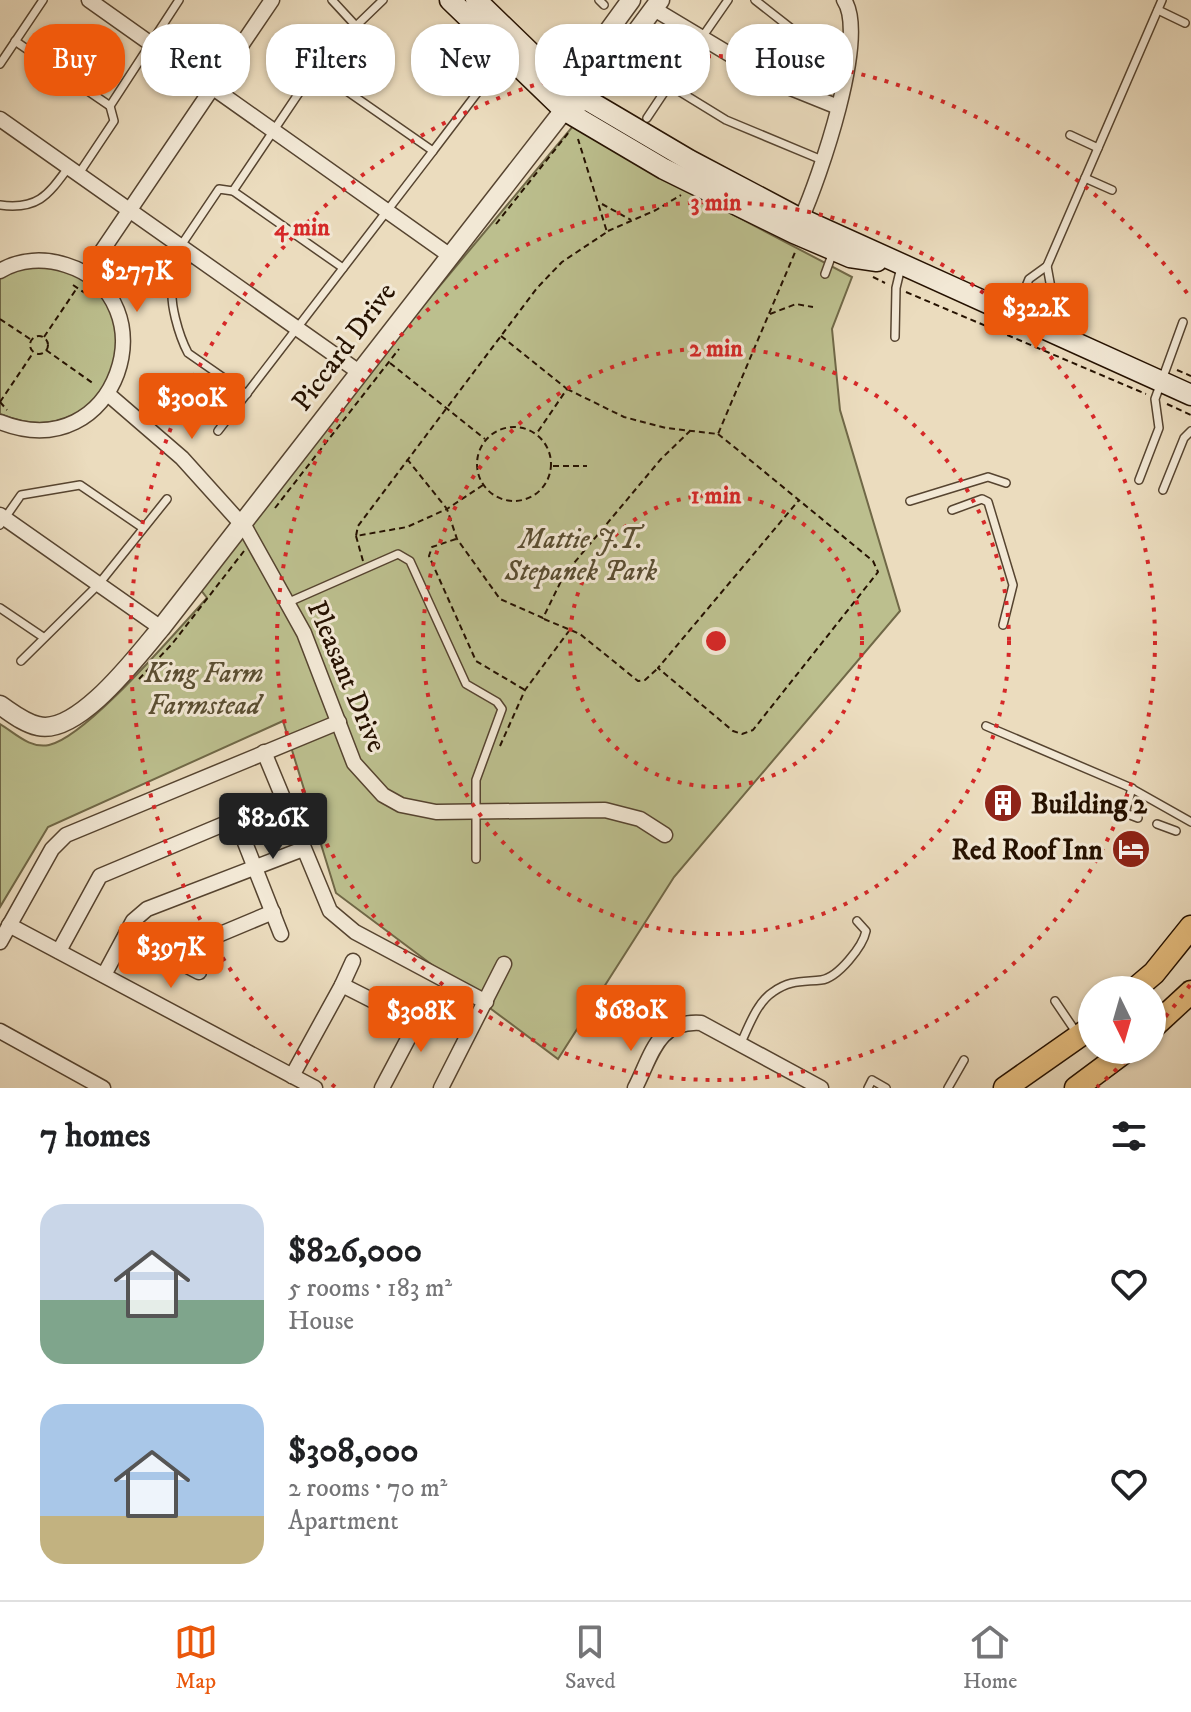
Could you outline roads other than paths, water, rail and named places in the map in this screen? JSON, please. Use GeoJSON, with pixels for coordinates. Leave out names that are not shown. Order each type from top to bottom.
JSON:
{"type":"FeatureCollection","features":[{"type":"Feature","properties":{"kind":"main road"},"geometry":{"type":"LineString","coordinates":[[450,0],[564,110],[664,169],[850,257],[902,264]]}},
{"type":"Feature","properties":{"kind":"main road"},"geometry":{"type":"LineString","coordinates":[[476,0],[535,57]]}},
{"type":"Feature","properties":{"kind":"main road"},"geometry":{"type":"LineString","coordinates":[[580,96],[689,160],[801,219],[1025,316],[1191,395]]}},
{"type":"Feature","properties":{"kind":"main road"},"geometry":{"type":"LineString","coordinates":[[1150,976],[1191,927]]}},
{"type":"Feature","properties":{"kind":"main road"},"geometry":{"type":"LineString","coordinates":[[1166,1015],[1191,992]]}},
{"type":"Feature","properties":{"kind":"main road"},"geometry":{"type":"LineString","coordinates":[[1005,1088],[1078,1037]]}},
{"type":"Feature","properties":{"kind":"main road"},"geometry":{"type":"LineString","coordinates":[[1076,1088],[1108,1064]]}},
{"type":"Feature","properties":{"kind":"street"},"geometry":{"type":"LineString","coordinates":[[89,0],[141,34]]}},
{"type":"Feature","properties":{"kind":"street"},"geometry":{"type":"LineString","coordinates":[[250,31],[272,0]]}},
{"type":"Feature","properties":{"kind":"street"},"geometry":{"type":"LineString","coordinates":[[614,24],[631,0]]}},
{"type":"Feature","properties":{"kind":"street"},"geometry":{"type":"LineString","coordinates":[[801,219],[824,161],[838,107],[852,23],[844,0]]}},
{"type":"Feature","properties":{"kind":"street"},"geometry":{"type":"LineString","coordinates":[[657,5],[682,24]]}},
{"type":"Feature","properties":{"kind":"street","name":"Piccard Drive"},"geometry":{"type":"LineString","coordinates":[[0,705],[23,721],[41,727],[58,725],[88,707],[161,628],[564,110],[586,100],[657,5]]}},
{"type":"Feature","properties":{"kind":"street"},"geometry":{"type":"LineString","coordinates":[[87,273],[205,96]]}},
{"type":"Feature","properties":{"kind":"street"},"geometry":{"type":"LineString","coordinates":[[230,96],[449,255]]}},
{"type":"Feature","properties":{"kind":"street"},"geometry":{"type":"LineString","coordinates":[[564,110],[566,96]]}},
{"type":"Feature","properties":{"kind":"street"},"geometry":{"type":"LineString","coordinates":[[811,96],[838,107]]}},
{"type":"Feature","properties":{"kind":"street"},"geometry":{"type":"LineString","coordinates":[[0,119],[188,248],[359,372]]}},
{"type":"Feature","properties":{"kind":"street"},"geometry":{"type":"LineString","coordinates":[[0,271],[22,262],[39,260],[57,262],[87,273],[109,299],[123,337],[120,370],[109,395],[90,413],[65,426],[31,430],[2,418]]}},
{"type":"Feature","properties":{"kind":"street","name":"Pleasant Drive"},"geometry":{"type":"LineString","coordinates":[[109,395],[182,458],[241,523],[289,602],[354,763],[383,795],[401,805],[436,812],[605,810],[640,819],[665,835]]}},
{"type":"Feature","properties":{"kind":"street"},"geometry":{"type":"LineString","coordinates":[[1,520],[161,628]]}},
{"type":"Feature","properties":{"kind":"street"},"geometry":{"type":"LineString","coordinates":[[0,942],[52,849],[66,835],[339,722]]}},
{"type":"Feature","properties":{"kind":"street"},"geometry":{"type":"LineString","coordinates":[[264,752],[326,905],[348,928],[486,1002]]}},
{"type":"Feature","properties":{"kind":"street"},"geometry":{"type":"LineString","coordinates":[[229,802],[281,934]]}},
{"type":"Feature","properties":{"kind":"street"},"geometry":{"type":"LineString","coordinates":[[59,951],[100,876],[236,819]]}},
{"type":"Feature","properties":{"kind":"street"},"geometry":{"type":"LineString","coordinates":[[104,975],[133,921],[147,909],[303,849]]}},
{"type":"Feature","properties":{"kind":"street"},"geometry":{"type":"LineString","coordinates":[[168,956],[273,912]]}},
{"type":"Feature","properties":{"kind":"street"},"geometry":{"type":"LineString","coordinates":[[9,925],[315,1088]]}},
{"type":"Feature","properties":{"kind":"street"},"geometry":{"type":"LineString","coordinates":[[126,934],[199,972]]}},
{"type":"Feature","properties":{"kind":"street"},"geometry":{"type":"LineString","coordinates":[[292,1076],[353,961]]}},
{"type":"Feature","properties":{"kind":"street"},"geometry":{"type":"LineString","coordinates":[[441,1088],[504,964]]}},
{"type":"Feature","properties":{"kind":"street"},"geometry":{"type":"LineString","coordinates":[[342,985],[417,1023]]}},
{"type":"Feature","properties":{"kind":"street"},"geometry":{"type":"LineString","coordinates":[[382,1088],[427,1003]]}},
{"type":"Feature","properties":{"kind":"street"},"geometry":{"type":"LineString","coordinates":[[635,1088],[662,1036],[671,1026],[701,1023],[821,1088]]}},
{"type":"Feature","properties":{"kind":"street"},"geometry":{"type":"LineString","coordinates":[[0,1031],[103,1088]]}},
{"type":"Feature","properties":{"kind":"lane"},"geometry":{"type":"LineString","coordinates":[[0,64],[43,0]]}},
{"type":"Feature","properties":{"kind":"lane"},"geometry":{"type":"LineString","coordinates":[[164,24],[179,0]]}},
{"type":"Feature","properties":{"kind":"lane"},"geometry":{"type":"LineString","coordinates":[[332,0],[354,24]]}},
{"type":"Feature","properties":{"kind":"lane"},"geometry":{"type":"LineString","coordinates":[[358,24],[383,0]]}},
{"type":"Feature","properties":{"kind":"lane"},"geometry":{"type":"LineString","coordinates":[[710,25],[728,0]]}},
{"type":"Feature","properties":{"kind":"lane"},"geometry":{"type":"LineString","coordinates":[[755,0],[786,24]]}},
{"type":"Feature","properties":{"kind":"lane"},"geometry":{"type":"LineString","coordinates":[[1047,266],[1051,288],[1043,310],[1025,316],[1020,301],[1029,279],[1047,266],[1162,0]]}},
{"type":"Feature","properties":{"kind":"lane"},"geometry":{"type":"LineString","coordinates":[[1158,10],[1185,23]]}},
{"type":"Feature","properties":{"kind":"lane"},"geometry":{"type":"LineString","coordinates":[[0,205],[39,202],[73,171],[114,121],[110,106],[15,41]]}},
{"type":"Feature","properties":{"kind":"lane"},"geometry":{"type":"LineString","coordinates":[[110,106],[141,60]]}},
{"type":"Feature","properties":{"kind":"lane"},"geometry":{"type":"LineString","coordinates":[[233,191],[297,96]]}},
{"type":"Feature","properties":{"kind":"lane"},"geometry":{"type":"LineString","coordinates":[[354,96],[433,151]]}},
{"type":"Feature","properties":{"kind":"lane"},"geometry":{"type":"LineString","coordinates":[[218,431],[475,96]]}},
{"type":"Feature","properties":{"kind":"lane"},"geometry":{"type":"LineString","coordinates":[[647,118],[662,96]]}},
{"type":"Feature","properties":{"kind":"lane"},"geometry":{"type":"LineString","coordinates":[[687,96],[726,120],[824,161]]}},
{"type":"Feature","properties":{"kind":"lane"},"geometry":{"type":"LineString","coordinates":[[1070,135],[1098,148]]}},
{"type":"Feature","properties":{"kind":"lane"},"geometry":{"type":"LineString","coordinates":[[1085,178],[1112,190]]}},
{"type":"Feature","properties":{"kind":"lane"},"geometry":{"type":"LineString","coordinates":[[247,394],[188,353],[183,344],[172,292],[188,248],[219,189],[233,191],[343,268]]}},
{"type":"Feature","properties":{"kind":"lane"},"geometry":{"type":"LineString","coordinates":[[825,274],[833,250]]}},
{"type":"Feature","properties":{"kind":"lane"},"geometry":{"type":"LineString","coordinates":[[895,337],[896,288],[902,264]]}},
{"type":"Feature","properties":{"kind":"lane"},"geometry":{"type":"LineString","coordinates":[[1139,480],[1159,428],[1155,399],[1183,322]]}},
{"type":"Feature","properties":{"kind":"lane"},"geometry":{"type":"LineString","coordinates":[[1163,490],[1184,438],[1191,431]]}},
{"type":"Feature","properties":{"kind":"lane"},"geometry":{"type":"LineString","coordinates":[[910,501],[988,477],[1006,483]]}},
{"type":"Feature","properties":{"kind":"lane"},"geometry":{"type":"LineString","coordinates":[[1,520],[27,492],[80,485],[143,528]]}},
{"type":"Feature","properties":{"kind":"lane"},"geometry":{"type":"LineString","coordinates":[[21,661],[43,637],[66,620],[98,585],[167,499]]}},
{"type":"Feature","properties":{"kind":"lane"},"geometry":{"type":"LineString","coordinates":[[952,510],[982,499],[988,502],[1013,585],[1003,625]]}},
{"type":"Feature","properties":{"kind":"lane"},"geometry":{"type":"LineString","coordinates":[[289,602],[398,554],[405,556],[466,684],[497,702],[502,709],[480,763],[475,811],[476,859]]}},
{"type":"Feature","properties":{"kind":"lane"},"geometry":{"type":"LineString","coordinates":[[0,608],[43,637]]}},
{"type":"Feature","properties":{"kind":"lane"},"geometry":{"type":"LineString","coordinates":[[986,726],[1132,788],[1191,822]]}},
{"type":"Feature","properties":{"kind":"lane"},"geometry":{"type":"LineString","coordinates":[[1132,788],[1125,813],[1138,818]]}},
{"type":"Feature","properties":{"kind":"lane"},"geometry":{"type":"LineString","coordinates":[[1157,824],[1176,831]]}},
{"type":"Feature","properties":{"kind":"lane"},"geometry":{"type":"LineString","coordinates":[[740,1045],[770,994],[790,982],[822,980],[853,954],[864,941],[866,931],[857,921]]}},
{"type":"Feature","properties":{"kind":"lane"},"geometry":{"type":"LineString","coordinates":[[1055,1001],[1078,1025]]}},
{"type":"Feature","properties":{"kind":"lane"},"geometry":{"type":"LineString","coordinates":[[948,1088],[964,1060]]}},
{"type":"Feature","properties":{"kind":"lane"},"geometry":{"type":"LineString","coordinates":[[868,1088],[872,1080],[886,1088]]}},
{"type":"Feature","properties":{"kind":"place","name":"Building 2"},"geometry":{"type":"Point","coordinates":[1003,803]}},
{"type":"Feature","properties":{"kind":"place","name":"Red Roof Inn"},"geometry":{"type":"Point","coordinates":[1131,849]}},
{"type":"Feature","properties":{"kind":"park label","name":"Mattie J.T. Stepanek Park"},"geometry":{"type":"Point","coordinates":[581,554]}},
{"type":"Feature","properties":{"kind":"park label","name":"King Farm Farmstead"},"geometry":{"type":"Point","coordinates":[204,688]}}]}
